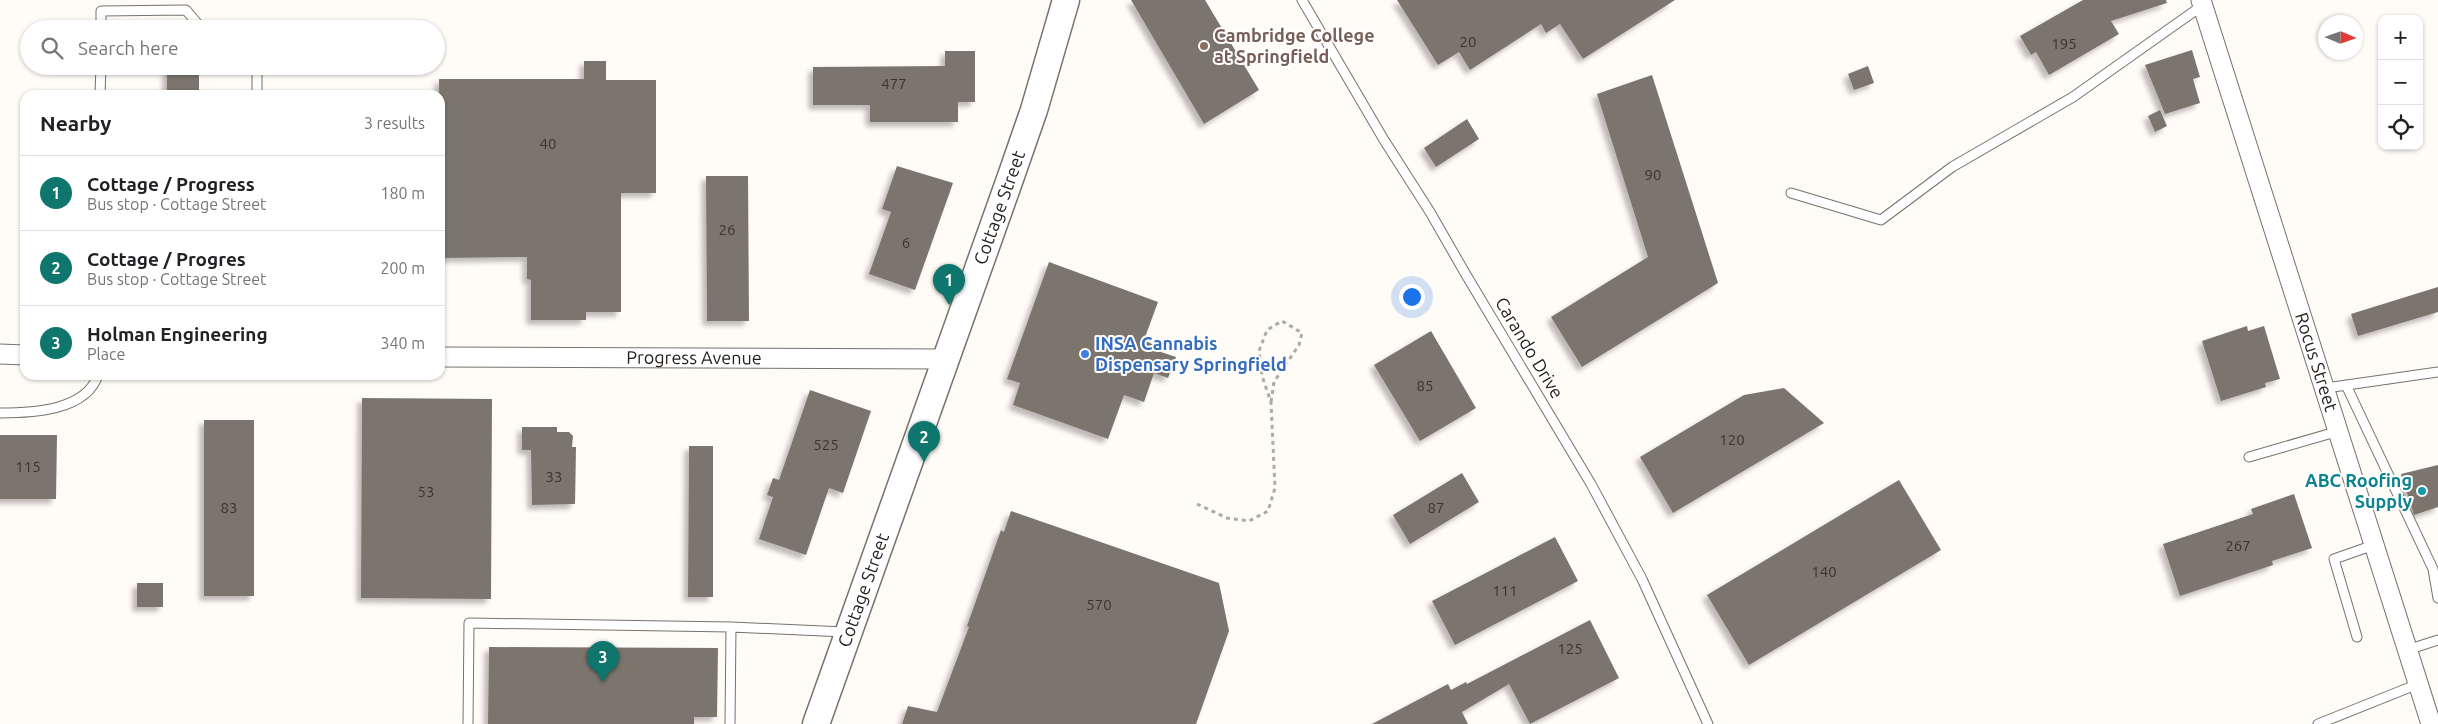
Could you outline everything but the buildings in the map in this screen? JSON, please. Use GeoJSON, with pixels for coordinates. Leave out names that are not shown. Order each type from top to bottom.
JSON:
{"type":"FeatureCollection","features":[{"type":"Feature","properties":{"kind":"main road","name":"Cottage Street"},"geometry":{"type":"LineString","coordinates":[[816,724],[947,360],[1034,110],[1066,0]]}},
{"type":"Feature","properties":{"kind":"street","name":"Rocus Street"},"geometry":{"type":"LineString","coordinates":[[2202,3],[2326,388],[2430,724]]}},
{"type":"Feature","properties":{"kind":"street"},"geometry":{"type":"LineString","coordinates":[[0,354],[20,355]]}},
{"type":"Feature","properties":{"kind":"street","name":"Progress Avenue"},"geometry":{"type":"LineString","coordinates":[[445,357],[947,360]]}},
{"type":"Feature","properties":{"kind":"lane","name":"Carando Drive"},"geometry":{"type":"LineString","coordinates":[[1302,0],[1591,484],[1642,579],[1708,724]]}},
{"type":"Feature","properties":{"kind":"lane"},"geometry":{"type":"LineString","coordinates":[[1791,193],[1881,220],[1952,167],[2073,97],[2202,3]]}},
{"type":"Feature","properties":{"kind":"lane"},"geometry":{"type":"LineString","coordinates":[[101,20],[101,11],[186,10],[194,20]]}},
{"type":"Feature","properties":{"kind":"lane"},"geometry":{"type":"LineString","coordinates":[[100,90],[101,75]]}},
{"type":"Feature","properties":{"kind":"lane"},"geometry":{"type":"LineString","coordinates":[[257,75],[257,90]]}},
{"type":"Feature","properties":{"kind":"lane"},"geometry":{"type":"LineString","coordinates":[[2326,388],[2438,372]]}},
{"type":"Feature","properties":{"kind":"lane"},"geometry":{"type":"LineString","coordinates":[[0,413],[58,408],[78,398],[94,386],[96,380]]}},
{"type":"Feature","properties":{"kind":"lane"},"geometry":{"type":"LineString","coordinates":[[2346,385],[2433,569],[2438,598]]}},
{"type":"Feature","properties":{"kind":"lane"},"geometry":{"type":"LineString","coordinates":[[2249,457],[2339,430]]}},
{"type":"Feature","properties":{"kind":"lane"},"geometry":{"type":"LineString","coordinates":[[2357,636],[2334,559],[2374,545]]}},
{"type":"Feature","properties":{"kind":"lane"},"geometry":{"type":"LineString","coordinates":[[468,724],[469,623],[731,627],[848,632]]}},
{"type":"Feature","properties":{"kind":"lane"},"geometry":{"type":"LineString","coordinates":[[730,724],[731,627]]}},
{"type":"Feature","properties":{"kind":"lane"},"geometry":{"type":"LineString","coordinates":[[2407,650],[2438,640]]}},
{"type":"Feature","properties":{"kind":"lane"},"geometry":{"type":"LineString","coordinates":[[2318,724],[2418,684]]}},
{"type":"Feature","properties":{"kind":"path"},"geometry":{"type":"LineString","coordinates":[[1197,504],[1228,518],[1249,521],[1268,511],[1275,488],[1270,402],[1262,376],[1258,351],[1267,330],[1282,321],[1302,333],[1299,345],[1274,382],[1270,402]]}},
{"type":"Feature","properties":{"kind":"place","name":"Cambridge College at Springfield"},"geometry":{"type":"Point","coordinates":[1204,46]}},
{"type":"Feature","properties":{"kind":"place","name":"Cottage / Progress"},"geometry":{"type":"Point","coordinates":[949,305]}},
{"type":"Feature","properties":{"kind":"place","name":"INSA Cannabis Dispensary Springfield"},"geometry":{"type":"Point","coordinates":[1085,354]}},
{"type":"Feature","properties":{"kind":"place","name":"Cottage / Progres"},"geometry":{"type":"Point","coordinates":[924,462]}},
{"type":"Feature","properties":{"kind":"place","name":"ABC Roofing Supply"},"geometry":{"type":"Point","coordinates":[2422,491]}},
{"type":"Feature","properties":{"kind":"place","name":"Holman Engineering"},"geometry":{"type":"Point","coordinates":[603,682]}}]}
